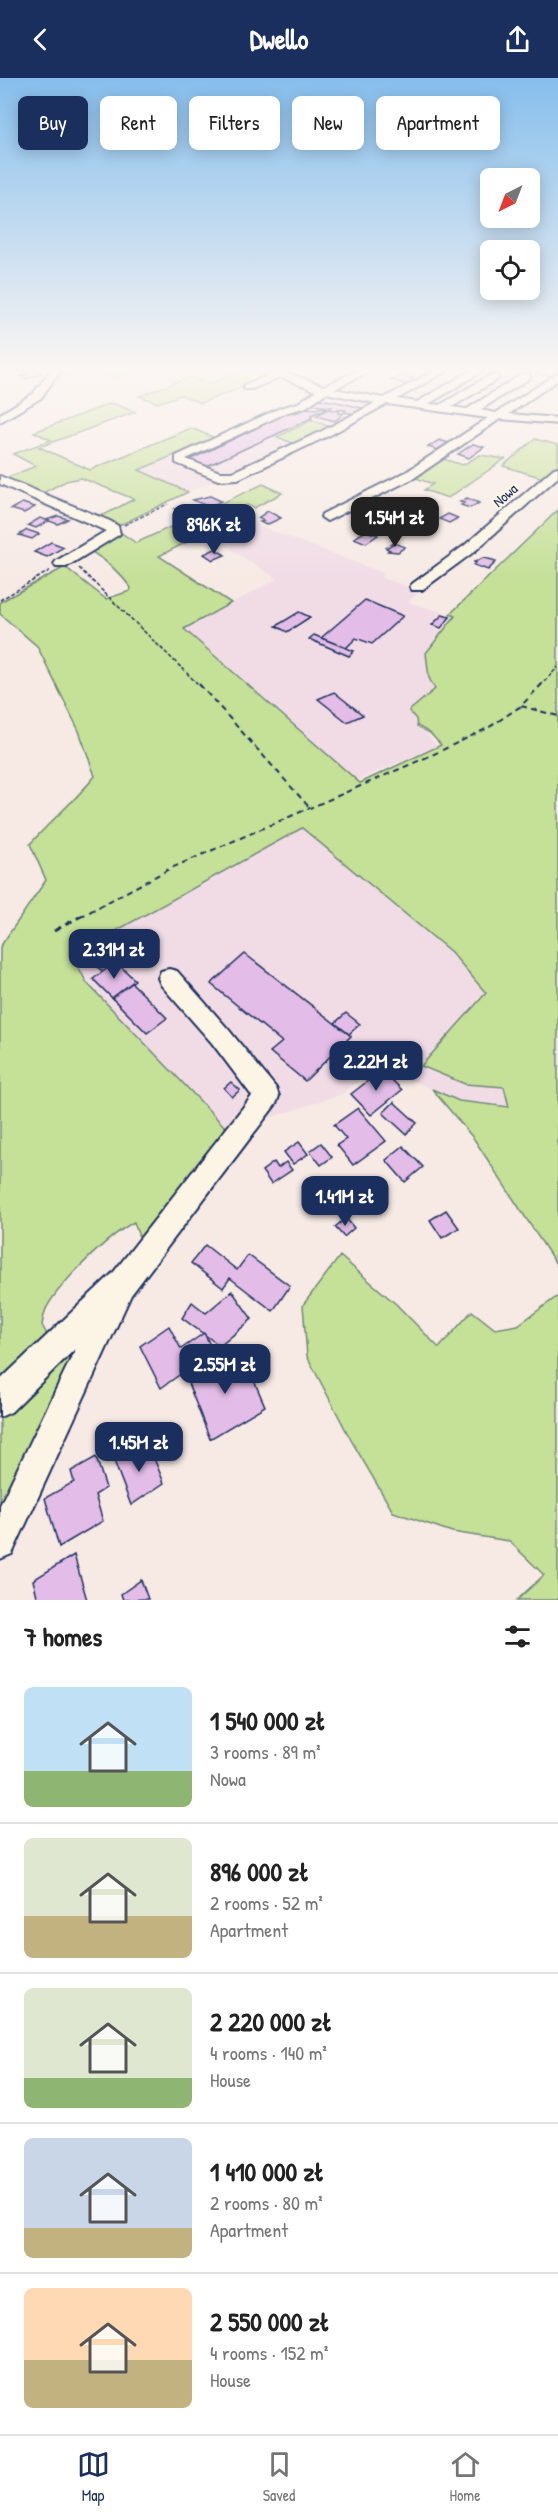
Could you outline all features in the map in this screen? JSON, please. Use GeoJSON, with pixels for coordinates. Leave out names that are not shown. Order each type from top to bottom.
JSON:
{"type":"FeatureCollection","features":[{"type":"Feature","properties":{"kind":"street"},"geometry":{"type":"LineString","coordinates":[[223,438],[180,460],[218,476],[234,476],[312,438]]}},
{"type":"Feature","properties":{"kind":"street"},"geometry":{"type":"LineString","coordinates":[[327,517],[410,475],[465,438]]}},
{"type":"Feature","properties":{"kind":"street","name":"Nowa"},"geometry":{"type":"LineString","coordinates":[[417,587],[470,548],[558,471]]}},
{"type":"Feature","properties":{"kind":"street"},"geometry":{"type":"LineString","coordinates":[[0,480],[113,529],[113,534],[64,562]]}},
{"type":"Feature","properties":{"kind":"street"},"geometry":{"type":"LineString","coordinates":[[0,1401],[123,1283],[267,1095],[220,1036],[169,978]]}},
{"type":"Feature","properties":{"kind":"street"},"geometry":{"type":"LineString","coordinates":[[0,1542],[123,1283]]}},
{"type":"Feature","properties":{"kind":"path"},"geometry":{"type":"LineString","coordinates":[[113,529],[168,504]]}},
{"type":"Feature","properties":{"kind":"path"},"geometry":{"type":"LineString","coordinates":[[0,600],[64,562],[78,566],[188,672],[310,808]]}},
{"type":"Feature","properties":{"kind":"path"},"geometry":{"type":"LineString","coordinates":[[54,931],[169,869],[488,728],[521,706],[558,667]]}},
{"type":"Feature","properties":{"kind":"path"},"geometry":{"type":"LineString","coordinates":[[521,706],[558,716]]}},
{"type":"Feature","properties":{"kind":"shaded area"},"geometry":{"type":"Polygon","coordinates":[[[213,438],[308,438],[244,470],[188,492],[138,471],[213,438]]]}},
{"type":"Feature","properties":{"kind":"shaded area"},"geometry":{"type":"Polygon","coordinates":[[[241,519],[383,573],[381,578],[420,590],[409,602],[455,616],[429,678],[435,689],[409,711],[437,746],[356,781],[183,629],[277,579],[209,535],[241,519]]]}},
{"type":"Feature","properties":{"kind":"shaded area"},"geometry":{"type":"Polygon","coordinates":[[[302,828],[451,952],[486,993],[465,1084],[504,1087],[510,1107],[459,1101],[376,1065],[342,1094],[257,1122],[227,1129],[87,983],[71,955],[302,828]]]}},
{"type":"Feature","properties":{"kind":"green space"},"geometry":{"type":"Polygon","coordinates":[[[47,438],[64,438],[39,447],[90,470],[167,438],[215,438],[139,470],[188,492],[116,527],[90,514],[104,515],[134,499],[81,478],[66,481],[41,494],[3,479],[36,466],[13,454],[51,440],[47,438]]]}},
{"type":"Feature","properties":{"kind":"green space"},"geometry":{"type":"Polygon","coordinates":[[[280,438],[307,438],[295,444],[280,438]]]}},
{"type":"Feature","properties":{"kind":"green space"},"geometry":{"type":"Polygon","coordinates":[[[535,439],[558,445],[558,467],[543,478],[503,466],[535,439]]]}},
{"type":"Feature","properties":{"kind":"green space"},"geometry":{"type":"Polygon","coordinates":[[[480,455],[505,459],[448,498],[424,490],[433,484],[413,477],[440,458],[463,465],[480,455]]]}},
{"type":"Feature","properties":{"kind":"green space"},"geometry":{"type":"Polygon","coordinates":[[[263,484],[282,493],[254,508],[247,505],[207,525],[213,529],[159,556],[231,603],[184,629],[360,783],[441,745],[430,733],[417,726],[416,719],[409,711],[435,689],[429,678],[426,653],[455,616],[450,614],[558,510],[558,1267],[474,1139],[432,1089],[459,1101],[509,1107],[504,1087],[465,1084],[421,1066],[486,993],[451,952],[302,828],[72,955],[87,983],[227,1129],[142,1246],[134,1222],[99,1248],[63,1285],[47,1307],[43,1318],[42,1325],[51,1342],[0,1391],[0,947],[46,880],[30,844],[95,776],[79,731],[37,646],[0,614],[0,602],[65,567],[106,599],[130,591],[131,588],[122,577],[92,552],[93,549],[117,530],[136,543],[263,484]]]}},
{"type":"Feature","properties":{"kind":"green space"},"geometry":{"type":"Polygon","coordinates":[[[340,1256],[396,1304],[439,1348],[472,1311],[495,1329],[518,1325],[558,1296],[558,1600],[517,1600],[544,1575],[509,1541],[452,1532],[393,1512],[351,1440],[307,1356],[303,1305],[340,1256]]]}},
{"type":"Feature","properties":{"kind":"green space"},"geometry":{"type":"Polygon","coordinates":[[[81,1332],[87,1334],[0,1515],[0,1417],[81,1332]]]}},
{"type":"Feature","properties":{"kind":"building"},"geometry":{"type":"Polygon","coordinates":[[[235,438],[268,438],[207,466],[189,460],[235,438]]]}},
{"type":"Feature","properties":{"kind":"building"},"geometry":{"type":"Polygon","coordinates":[[[439,440],[449,443],[438,450],[428,447],[439,440]]]}},
{"type":"Feature","properties":{"kind":"building"},"geometry":{"type":"Polygon","coordinates":[[[473,444],[484,447],[469,458],[458,454],[473,444]]]}},
{"type":"Feature","properties":{"kind":"building"},"geometry":{"type":"Polygon","coordinates":[[[210,496],[221,501],[209,507],[193,500],[210,496]]]}},
{"type":"Feature","properties":{"kind":"building"},"geometry":{"type":"Polygon","coordinates":[[[467,498],[479,503],[470,508],[461,505],[464,503],[460,502],[467,498]]]}},
{"type":"Feature","properties":{"kind":"building"},"geometry":{"type":"Polygon","coordinates":[[[378,501],[386,506],[378,511],[366,506],[378,501]]]}},
{"type":"Feature","properties":{"kind":"building"},"geometry":{"type":"Polygon","coordinates":[[[22,503],[35,507],[24,513],[11,509],[22,503]]]}},
{"type":"Feature","properties":{"kind":"building"},"geometry":{"type":"Polygon","coordinates":[[[191,506],[200,511],[187,517],[175,509],[191,506]]]}},
{"type":"Feature","properties":{"kind":"building"},"geometry":{"type":"Polygon","coordinates":[[[268,511],[281,518],[266,525],[260,522],[264,521],[258,518],[268,511]]]}},
{"type":"Feature","properties":{"kind":"building"},"geometry":{"type":"Polygon","coordinates":[[[448,514],[458,518],[449,523],[439,519],[448,514]]]}},
{"type":"Feature","properties":{"kind":"building"},"geometry":{"type":"Polygon","coordinates":[[[58,516],[68,519],[58,524],[46,520],[58,516]]]}},
{"type":"Feature","properties":{"kind":"building"},"geometry":{"type":"Polygon","coordinates":[[[40,518],[49,521],[36,528],[28,525],[40,518]]]}},
{"type":"Feature","properties":{"kind":"building"},"geometry":{"type":"Polygon","coordinates":[[[27,530],[39,534],[32,539],[19,535],[27,530]]]}},
{"type":"Feature","properties":{"kind":"building"},"geometry":{"type":"Polygon","coordinates":[[[366,531],[378,535],[366,543],[354,538],[366,531]]]}},
{"type":"Feature","properties":{"kind":"building"},"geometry":{"type":"Polygon","coordinates":[[[51,542],[64,547],[47,557],[34,552],[51,542]]]}},
{"type":"Feature","properties":{"kind":"building"},"geometry":{"type":"Polygon","coordinates":[[[394,543],[405,547],[398,552],[388,551],[390,550],[386,548],[394,543]]]}},
{"type":"Feature","properties":{"kind":"building"},"geometry":{"type":"Polygon","coordinates":[[[215,549],[225,555],[213,560],[204,554],[215,549]]]}},
{"type":"Feature","properties":{"kind":"building"},"geometry":{"type":"Polygon","coordinates":[[[483,558],[496,562],[488,570],[474,565],[476,563],[474,562],[483,558]]]}},
{"type":"Feature","properties":{"kind":"building"},"geometry":{"type":"Polygon","coordinates":[[[365,600],[403,616],[372,644],[356,638],[346,648],[321,638],[365,600]]]}},
{"type":"Feature","properties":{"kind":"building"},"geometry":{"type":"Polygon","coordinates":[[[299,612],[310,617],[287,632],[276,626],[299,612]]]}},
{"type":"Feature","properties":{"kind":"building"},"geometry":{"type":"Polygon","coordinates":[[[442,615],[450,617],[441,628],[432,625],[442,615]]]}},
{"type":"Feature","properties":{"kind":"building"},"geometry":{"type":"Polygon","coordinates":[[[314,635],[354,651],[349,656],[309,639],[314,635]]]}},
{"type":"Feature","properties":{"kind":"building"},"geometry":{"type":"Polygon","coordinates":[[[334,692],[363,715],[347,722],[318,699],[334,692]]]}},
{"type":"Feature","properties":{"kind":"building"},"geometry":{"type":"Polygon","coordinates":[[[98,949],[113,960],[101,970],[87,958],[98,949]]]}},
{"type":"Feature","properties":{"kind":"building"},"geometry":{"type":"Polygon","coordinates":[[[245,954],[351,1036],[305,1081],[270,1052],[282,1042],[211,984],[245,954]]]}},
{"type":"Feature","properties":{"kind":"building"},"geometry":{"type":"Polygon","coordinates":[[[116,962],[135,980],[112,998],[93,979],[116,962]]]}},
{"type":"Feature","properties":{"kind":"building"},"geometry":{"type":"Polygon","coordinates":[[[132,983],[167,1018],[147,1033],[112,998],[132,983]]]}},
{"type":"Feature","properties":{"kind":"building"},"geometry":{"type":"Polygon","coordinates":[[[346,1013],[360,1024],[349,1034],[335,1023],[346,1013]]]}},
{"type":"Feature","properties":{"kind":"building"},"geometry":{"type":"Polygon","coordinates":[[[382,1070],[402,1090],[371,1115],[351,1094],[382,1070]]]}},
{"type":"Feature","properties":{"kind":"building"},"geometry":{"type":"Polygon","coordinates":[[[231,1082],[240,1090],[232,1097],[224,1088],[231,1082]]]}},
{"type":"Feature","properties":{"kind":"building"},"geometry":{"type":"Polygon","coordinates":[[[394,1102],[417,1123],[406,1134],[383,1113],[394,1102]]]}},
{"type":"Feature","properties":{"kind":"building"},"geometry":{"type":"Polygon","coordinates":[[[358,1108],[386,1141],[353,1165],[337,1145],[346,1139],[334,1125],[358,1108]]]}},
{"type":"Feature","properties":{"kind":"building"},"geometry":{"type":"Polygon","coordinates":[[[299,1142],[308,1154],[293,1164],[284,1152],[299,1142]]]}},
{"type":"Feature","properties":{"kind":"building"},"geometry":{"type":"Polygon","coordinates":[[[321,1143],[332,1157],[321,1165],[310,1151],[321,1143]]]}},
{"type":"Feature","properties":{"kind":"building"},"geometry":{"type":"Polygon","coordinates":[[[403,1146],[423,1167],[405,1182],[386,1160],[403,1146]]]}},
{"type":"Feature","properties":{"kind":"building"},"geometry":{"type":"Polygon","coordinates":[[[274,1162],[278,1168],[286,1162],[292,1170],[271,1184],[262,1171],[274,1162]]]}},
{"type":"Feature","properties":{"kind":"building"},"geometry":{"type":"Polygon","coordinates":[[[446,1210],[459,1228],[442,1238],[430,1220],[446,1210]]]}},
{"type":"Feature","properties":{"kind":"building"},"geometry":{"type":"Polygon","coordinates":[[[346,1218],[354,1228],[344,1237],[335,1227],[346,1218]]]}},
{"type":"Feature","properties":{"kind":"building"},"geometry":{"type":"Polygon","coordinates":[[[205,1245],[237,1270],[248,1255],[290,1286],[273,1311],[230,1278],[223,1288],[191,1263],[205,1245]]]}},
{"type":"Feature","properties":{"kind":"building"},"geometry":{"type":"Polygon","coordinates":[[[232,1291],[252,1319],[220,1346],[182,1318],[192,1302],[206,1313],[232,1291]]]}},
{"type":"Feature","properties":{"kind":"building"},"geometry":{"type":"Polygon","coordinates":[[[169,1326],[181,1349],[204,1333],[213,1351],[161,1388],[140,1346],[169,1326]]]}},
{"type":"Feature","properties":{"kind":"building"},"geometry":{"type":"Polygon","coordinates":[[[230,1354],[236,1368],[246,1362],[265,1406],[210,1439],[186,1378],[230,1354]]]}},
{"type":"Feature","properties":{"kind":"building"},"geometry":{"type":"Polygon","coordinates":[[[147,1441],[164,1483],[131,1505],[114,1461],[147,1441]]]}},
{"type":"Feature","properties":{"kind":"building"},"geometry":{"type":"Polygon","coordinates":[[[96,1457],[106,1488],[95,1495],[103,1521],[59,1547],[45,1498],[74,1482],[71,1471],[96,1457]]]}},
{"type":"Feature","properties":{"kind":"building"},"geometry":{"type":"Polygon","coordinates":[[[74,1555],[87,1600],[38,1600],[33,1580],[74,1555]]]}},
{"type":"Feature","properties":{"kind":"building"},"geometry":{"type":"Polygon","coordinates":[[[141,1580],[148,1599],[123,1600],[121,1594],[141,1580]]]}}]}
